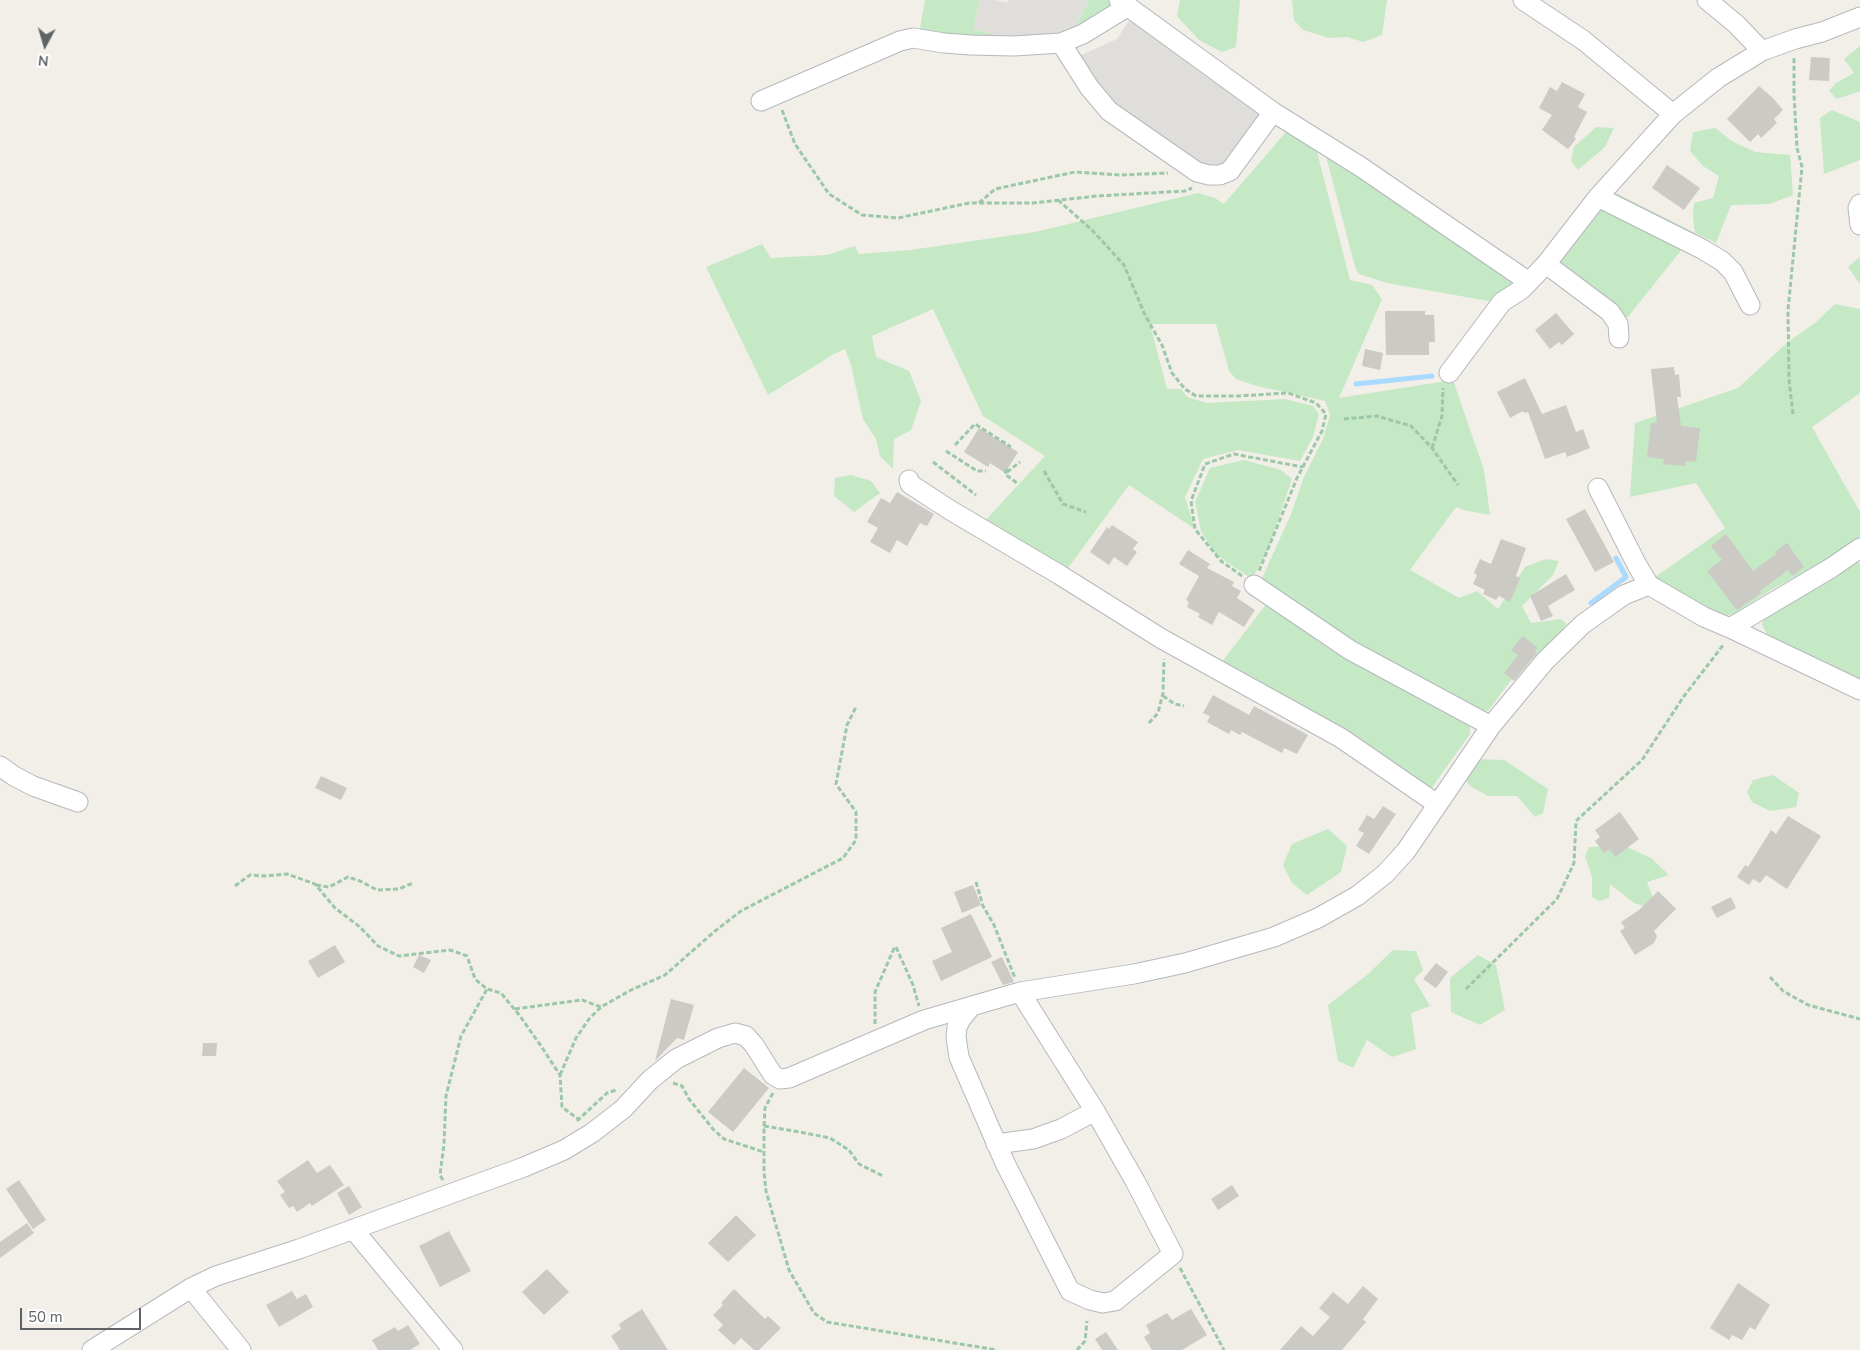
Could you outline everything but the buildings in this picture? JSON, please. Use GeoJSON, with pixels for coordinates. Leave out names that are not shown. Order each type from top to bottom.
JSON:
{"type":"FeatureCollection","features":[{"type":"Feature","properties":{"kind":"street"},"geometry":{"type":"LineString","coordinates":[[1523,0],[1582,40],[1672,114]]}},
{"type":"Feature","properties":{"kind":"street"},"geometry":{"type":"LineString","coordinates":[[1707,0],[1736,24],[1762,51]]}},
{"type":"Feature","properties":{"kind":"street"},"geometry":{"type":"LineString","coordinates":[[769,98],[892,45],[913,38],[971,45],[1014,46],[1061,43],[1083,34],[1123,3],[1272,112],[1361,167],[1529,282]]}},
{"type":"Feature","properties":{"kind":"street"},"geometry":{"type":"LineString","coordinates":[[1449,373],[1502,302],[1522,289],[1546,264],[1598,197],[1672,114],[1718,78],[1762,51],[1822,32],[1860,17]]}},
{"type":"Feature","properties":{"kind":"street"},"geometry":{"type":"LineString","coordinates":[[1061,43],[1089,87],[1110,111],[1197,172],[1220,175],[1230,171],[1272,112]]}},
{"type":"Feature","properties":{"kind":"street"},"geometry":{"type":"LineString","coordinates":[[1598,197],[1722,261],[1733,272],[1750,305]]}},
{"type":"Feature","properties":{"kind":"street"},"geometry":{"type":"LineString","coordinates":[[1860,204],[1858,208],[1860,225]]}},
{"type":"Feature","properties":{"kind":"street"},"geometry":{"type":"LineString","coordinates":[[1546,264],[1610,312],[1618,324],[1619,338]]}},
{"type":"Feature","properties":{"kind":"street"},"geometry":{"type":"LineString","coordinates":[[910,480],[910,484],[928,496],[1162,638],[1341,738],[1437,804]]}},
{"type":"Feature","properties":{"kind":"street"},"geometry":{"type":"LineString","coordinates":[[1598,488],[1649,585],[1704,617],[1860,690]]}},
{"type":"Feature","properties":{"kind":"street"},"geometry":{"type":"LineString","coordinates":[[1730,628],[1831,568],[1860,548]]}},
{"type":"Feature","properties":{"kind":"street"},"geometry":{"type":"LineString","coordinates":[[1254,585],[1350,650],[1492,726]]}},
{"type":"Feature","properties":{"kind":"street"},"geometry":{"type":"LineString","coordinates":[[92,1350],[191,1288],[233,1270],[353,1230],[531,1165],[564,1150],[592,1134],[623,1109],[650,1080],[676,1059],[718,1038],[734,1034],[746,1036],[773,1075],[780,1079],[789,1078],[924,1020],[1020,992],[1134,974],[1185,963],[1274,937],[1318,918],[1357,896],[1385,874],[1406,851],[1492,726],[1545,661],[1584,624],[1624,595],[1649,585]]}},
{"type":"Feature","properties":{"kind":"street"},"geometry":{"type":"LineString","coordinates":[[0,766],[27,782],[78,802]]}},
{"type":"Feature","properties":{"kind":"street"},"geometry":{"type":"LineString","coordinates":[[970,1008],[957,1027],[956,1037],[959,1057],[996,1144],[1070,1291],[1090,1300],[1103,1303],[1115,1301],[1173,1254],[1135,1181],[1095,1111],[1020,992]]}},
{"type":"Feature","properties":{"kind":"street"},"geometry":{"type":"LineString","coordinates":[[996,1144],[1033,1139],[1061,1130],[1095,1111]]}},
{"type":"Feature","properties":{"kind":"street"},"geometry":{"type":"LineString","coordinates":[[353,1230],[453,1350]]}},
{"type":"Feature","properties":{"kind":"street"},"geometry":{"type":"LineString","coordinates":[[191,1288],[241,1350]]}},
{"type":"Feature","properties":{"kind":"path"},"geometry":{"type":"LineString","coordinates":[[1793,414],[1788,380],[1788,310],[1802,167],[1798,148],[1794,95],[1795,39]]}},
{"type":"Feature","properties":{"kind":"path"},"geometry":{"type":"LineString","coordinates":[[769,98],[795,144],[829,194],[862,214],[898,218],[969,203],[1033,203],[1096,196],[1185,191],[1194,187]]}},
{"type":"Feature","properties":{"kind":"path"},"geometry":{"type":"LineString","coordinates":[[979,203],[995,189],[1075,172],[1121,175],[1168,173]]}},
{"type":"Feature","properties":{"kind":"path"},"geometry":{"type":"LineString","coordinates":[[1058,200],[1092,230],[1124,265],[1145,315],[1162,345],[1172,373],[1185,389],[1196,396],[1288,393],[1316,402],[1326,414],[1322,431],[1303,467],[1254,585],[1221,561],[1195,530],[1191,501],[1205,464],[1234,454],[1303,467]]}},
{"type":"Feature","properties":{"kind":"path"},"geometry":{"type":"LineString","coordinates":[[1432,448],[1442,416],[1443,390],[1449,373]]}},
{"type":"Feature","properties":{"kind":"path"},"geometry":{"type":"LineString","coordinates":[[1344,419],[1377,416],[1411,426],[1432,448],[1458,485]]}},
{"type":"Feature","properties":{"kind":"path"},"geometry":{"type":"LineString","coordinates":[[955,445],[975,424],[1011,447]]}},
{"type":"Feature","properties":{"kind":"path"},"geometry":{"type":"LineString","coordinates":[[946,451],[977,471],[986,471]]}},
{"type":"Feature","properties":{"kind":"path"},"geometry":{"type":"LineString","coordinates":[[933,462],[976,495]]}},
{"type":"Feature","properties":{"kind":"path"},"geometry":{"type":"LineString","coordinates":[[1005,474],[1020,462]]}},
{"type":"Feature","properties":{"kind":"path"},"geometry":{"type":"LineString","coordinates":[[1005,474],[1007,469]]}},
{"type":"Feature","properties":{"kind":"path"},"geometry":{"type":"LineString","coordinates":[[1044,471],[1063,504],[1086,512]]}},
{"type":"Feature","properties":{"kind":"path"},"geometry":{"type":"LineString","coordinates":[[1005,474],[1017,483]]}},
{"type":"Feature","properties":{"kind":"path"},"geometry":{"type":"LineString","coordinates":[[1466,989],[1557,899],[1574,863],[1576,821],[1642,760],[1684,696],[1717,651],[1730,637],[1730,628]]}},
{"type":"Feature","properties":{"kind":"path"},"geometry":{"type":"LineString","coordinates":[[1149,723],[1158,713],[1163,696],[1165,670],[1162,638]]}},
{"type":"Feature","properties":{"kind":"path"},"geometry":{"type":"LineString","coordinates":[[1163,696],[1175,704],[1184,706]]}},
{"type":"Feature","properties":{"kind":"path"},"geometry":{"type":"LineString","coordinates":[[578,1119],[562,1107],[560,1075],[576,1038],[589,1019],[601,1007],[631,990],[665,975],[715,931],[741,912],[843,858],[856,840],[856,812],[836,784],[847,725],[856,707]]}},
{"type":"Feature","properties":{"kind":"path"},"geometry":{"type":"LineString","coordinates":[[235,886],[250,875],[287,874],[329,888],[348,877],[377,890],[398,889],[413,883]]}},
{"type":"Feature","properties":{"kind":"path"},"geometry":{"type":"LineString","coordinates":[[976,882],[983,906],[994,925],[1020,992]]}},
{"type":"Feature","properties":{"kind":"path"},"geometry":{"type":"LineString","coordinates":[[315,884],[335,908],[360,927],[378,946],[399,956],[450,950],[467,956],[475,979],[487,989],[501,993],[515,1009],[560,1075]]}},
{"type":"Feature","properties":{"kind":"path"},"geometry":{"type":"LineString","coordinates":[[876,1039],[875,992],[896,946],[913,985],[924,1020]]}},
{"type":"Feature","properties":{"kind":"path"},"geometry":{"type":"LineString","coordinates":[[1770,977],[1783,991],[1808,1005],[1860,1019]]}},
{"type":"Feature","properties":{"kind":"path"},"geometry":{"type":"LineString","coordinates":[[451,1194],[440,1174],[444,1144],[446,1096],[460,1036],[487,989]]}},
{"type":"Feature","properties":{"kind":"path"},"geometry":{"type":"LineString","coordinates":[[515,1009],[582,1000],[601,1007]]}},
{"type":"Feature","properties":{"kind":"path"},"geometry":{"type":"LineString","coordinates":[[780,1079],[766,1108],[764,1126],[766,1191],[789,1270],[814,1313],[827,1322],[997,1350]]}},
{"type":"Feature","properties":{"kind":"path"},"geometry":{"type":"LineString","coordinates":[[650,1080],[666,1080],[682,1086],[689,1099],[713,1129],[724,1139],[764,1152]]}},
{"type":"Feature","properties":{"kind":"path"},"geometry":{"type":"LineString","coordinates":[[764,1126],[830,1138],[849,1150],[859,1164],[883,1176]]}},
{"type":"Feature","properties":{"kind":"path"},"geometry":{"type":"LineString","coordinates":[[1173,1254],[1224,1350]]}},
{"type":"Feature","properties":{"kind":"path"},"geometry":{"type":"LineString","coordinates":[[1077,1350],[1085,1341],[1087,1321]]}},
{"type":"Feature","properties":{"kind":"shaded area"},"geometry":{"type":"Polygon","coordinates":[[[980,0],[995,0],[1007,3],[1008,0],[1089,0],[1070,39],[999,36],[973,29],[980,0]]]}},
{"type":"Feature","properties":{"kind":"shaded area"},"geometry":{"type":"Polygon","coordinates":[[[1132,16],[1273,122],[1234,166],[1202,169],[1122,111],[1089,79],[1077,57],[1117,39],[1132,16]]]}},
{"type":"Feature","properties":{"kind":"green space"},"geometry":{"type":"Polygon","coordinates":[[[925,0],[980,0],[973,29],[999,36],[1070,39],[1089,0],[1111,0],[1121,8],[1107,32],[1067,50],[922,46],[920,28],[925,0]]]}},
{"type":"Feature","properties":{"kind":"green space"},"geometry":{"type":"Polygon","coordinates":[[[1180,0],[1240,0],[1236,47],[1222,52],[1199,40],[1177,16],[1180,0]]]}},
{"type":"Feature","properties":{"kind":"green space"},"geometry":{"type":"Polygon","coordinates":[[[1292,0],[1387,0],[1382,35],[1363,42],[1348,37],[1329,38],[1303,30],[1294,20],[1292,0]]]}},
{"type":"Feature","properties":{"kind":"green space"},"geometry":{"type":"Polygon","coordinates":[[[1860,46],[1860,91],[1837,99],[1829,91],[1836,83],[1854,73],[1844,59],[1860,46]]]}},
{"type":"Feature","properties":{"kind":"green space"},"geometry":{"type":"Polygon","coordinates":[[[1832,110],[1860,122],[1860,160],[1824,174],[1820,118],[1832,110]]]}},
{"type":"Feature","properties":{"kind":"green space"},"geometry":{"type":"Polygon","coordinates":[[[1596,127],[1614,128],[1605,147],[1578,170],[1571,161],[1574,147],[1596,127]]]}},
{"type":"Feature","properties":{"kind":"green space"},"geometry":{"type":"Polygon","coordinates":[[[1715,128],[1732,141],[1755,152],[1790,155],[1793,195],[1770,204],[1731,205],[1716,243],[1695,233],[1694,203],[1713,198],[1719,176],[1703,166],[1690,151],[1693,132],[1715,128]]]}},
{"type":"Feature","properties":{"kind":"green space"},"geometry":{"type":"Polygon","coordinates":[[[1286,132],[1295,132],[1316,148],[1350,280],[1372,285],[1382,299],[1339,398],[1453,380],[1484,470],[1490,515],[1456,507],[1410,570],[1459,598],[1477,591],[1498,609],[1525,567],[1546,559],[1559,561],[1553,575],[1522,606],[1531,623],[1561,619],[1566,624],[1559,636],[1520,668],[1488,711],[1480,712],[1419,683],[1259,585],[1291,514],[1304,477],[1323,439],[1330,415],[1325,401],[1257,386],[1236,379],[1229,371],[1216,324],[1150,324],[1167,389],[1181,389],[1187,397],[1207,403],[1285,399],[1313,406],[1319,414],[1313,437],[1300,461],[1238,450],[1203,459],[1185,497],[1195,529],[1129,485],[1065,572],[982,524],[1045,456],[983,416],[933,309],[872,336],[876,357],[909,371],[921,401],[911,430],[894,439],[893,469],[880,456],[876,439],[863,419],[851,365],[845,349],[768,395],[706,267],[762,244],[771,258],[827,255],[855,246],[859,254],[910,250],[1035,232],[1198,193],[1215,198],[1224,204],[1286,132]]]}},
{"type":"Feature","properties":{"kind":"green space"},"geometry":{"type":"Polygon","coordinates":[[[1325,152],[1512,281],[1513,286],[1494,302],[1387,283],[1359,274],[1355,267],[1325,152]]]}},
{"type":"Feature","properties":{"kind":"green space"},"geometry":{"type":"Polygon","coordinates":[[[1612,191],[1695,233],[1627,318],[1558,265],[1612,191]]]}},
{"type":"Feature","properties":{"kind":"green space"},"geometry":{"type":"Polygon","coordinates":[[[1860,257],[1860,284],[1848,267],[1860,257]]]}},
{"type":"Feature","properties":{"kind":"green space"},"geometry":{"type":"Polygon","coordinates":[[[1835,304],[1860,309],[1860,393],[1812,427],[1860,512],[1860,541],[1851,548],[1774,588],[1734,614],[1719,617],[1651,580],[1725,528],[1696,483],[1630,497],[1635,423],[1738,388],[1788,342],[1815,323],[1835,304]]]}},
{"type":"Feature","properties":{"kind":"green space"},"geometry":{"type":"Polygon","coordinates":[[[1244,460],[1281,470],[1292,479],[1268,550],[1252,579],[1215,554],[1201,531],[1195,502],[1210,468],[1244,460]]]}},
{"type":"Feature","properties":{"kind":"green space"},"geometry":{"type":"Polygon","coordinates":[[[851,475],[871,481],[880,493],[854,512],[834,496],[835,478],[851,475]]]}},
{"type":"Feature","properties":{"kind":"green space"},"geometry":{"type":"Polygon","coordinates":[[[1856,560],[1860,564],[1860,683],[1767,634],[1762,624],[1768,610],[1856,560]]]}},
{"type":"Feature","properties":{"kind":"green space"},"geometry":{"type":"Polygon","coordinates":[[[1267,603],[1329,649],[1461,718],[1470,726],[1470,734],[1428,793],[1218,667],[1267,603]]]}},
{"type":"Feature","properties":{"kind":"green space"},"geometry":{"type":"Polygon","coordinates":[[[1479,759],[1504,760],[1548,789],[1543,813],[1535,817],[1517,796],[1488,796],[1470,786],[1463,776],[1479,759]]]}},
{"type":"Feature","properties":{"kind":"green space"},"geometry":{"type":"Polygon","coordinates":[[[1773,775],[1799,793],[1796,807],[1770,811],[1752,802],[1747,792],[1753,780],[1773,775]]]}},
{"type":"Feature","properties":{"kind":"green space"},"geometry":{"type":"Polygon","coordinates":[[[1328,829],[1347,846],[1341,872],[1307,895],[1292,883],[1283,865],[1292,844],[1328,829]]]}},
{"type":"Feature","properties":{"kind":"green space"},"geometry":{"type":"Polygon","coordinates":[[[1623,845],[1651,858],[1669,875],[1647,882],[1654,900],[1648,907],[1634,903],[1610,884],[1609,898],[1599,901],[1592,897],[1592,877],[1585,856],[1589,847],[1623,845]]]}},
{"type":"Feature","properties":{"kind":"green space"},"geometry":{"type":"Polygon","coordinates":[[[1393,950],[1416,951],[1423,970],[1414,979],[1430,1006],[1411,1013],[1416,1049],[1392,1057],[1367,1040],[1353,1068],[1338,1061],[1328,1005],[1367,975],[1393,950]]]}},
{"type":"Feature","properties":{"kind":"green space"},"geometry":{"type":"Polygon","coordinates":[[[1478,955],[1496,965],[1505,1010],[1480,1025],[1451,1012],[1450,978],[1478,955]]]}},
{"type":"Feature","properties":{"kind":"waterway"},"geometry":{"type":"LineString","coordinates":[[1356,384],[1432,376]]}},
{"type":"Feature","properties":{"kind":"waterway"},"geometry":{"type":"LineString","coordinates":[[1591,603],[1626,577],[1616,558]]}}]}
